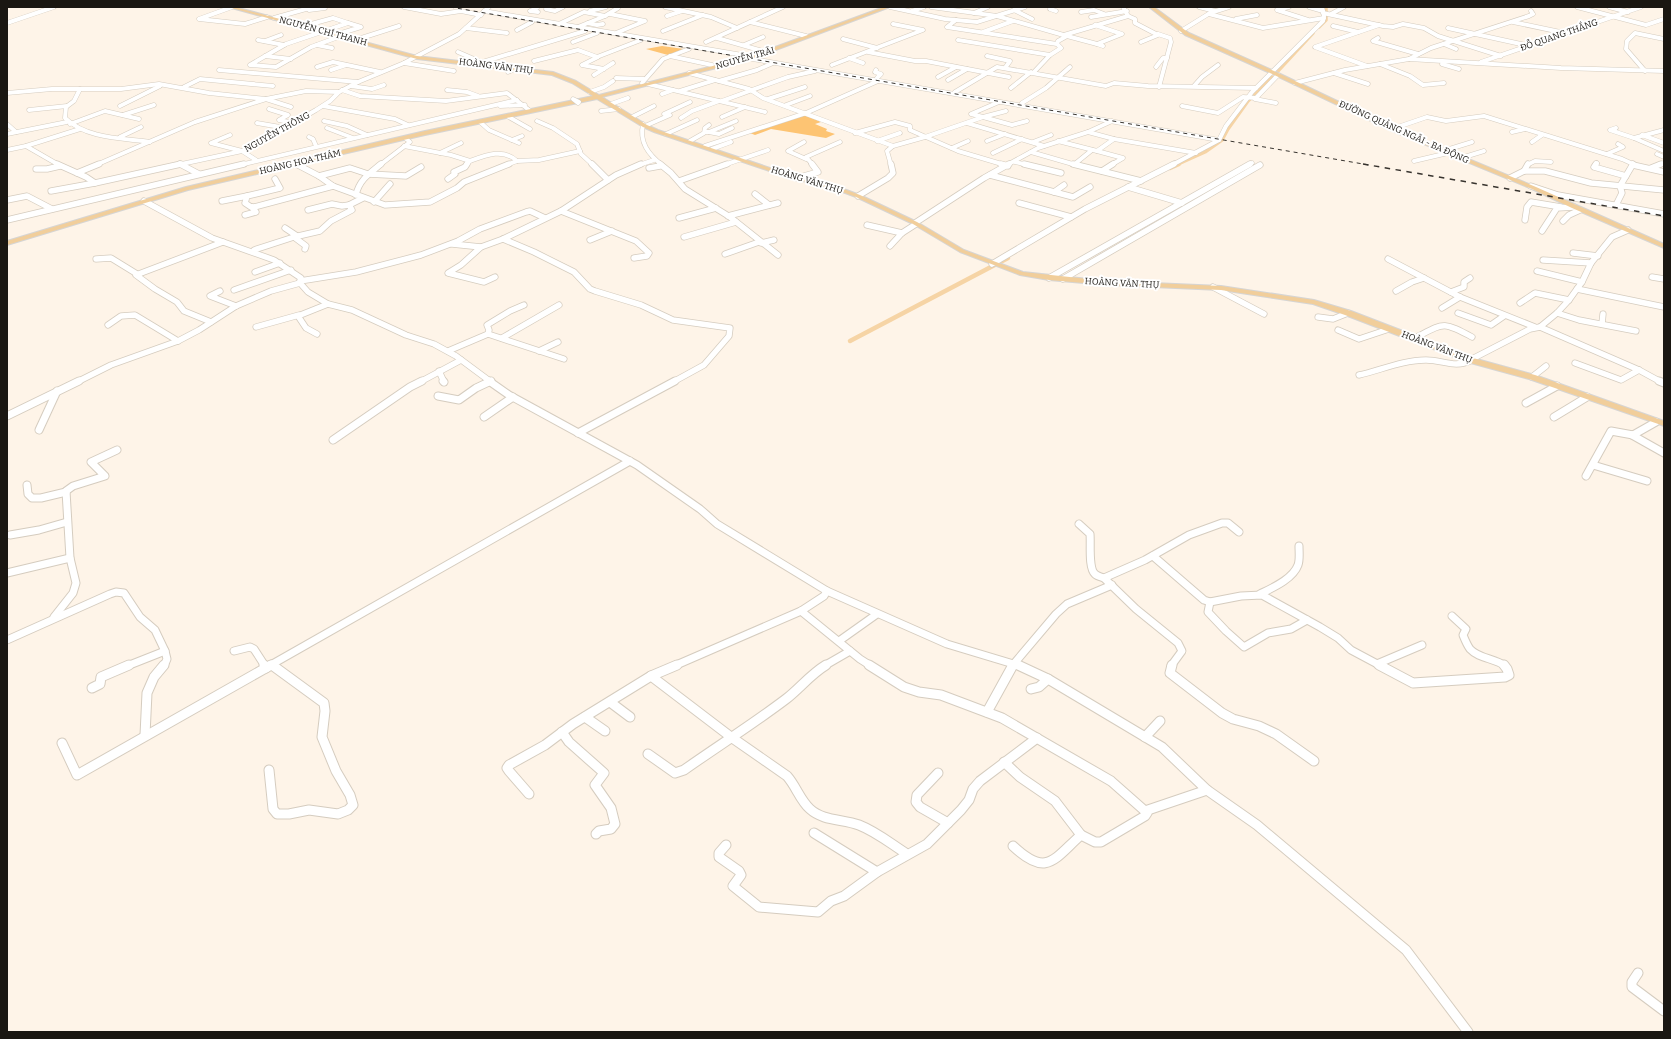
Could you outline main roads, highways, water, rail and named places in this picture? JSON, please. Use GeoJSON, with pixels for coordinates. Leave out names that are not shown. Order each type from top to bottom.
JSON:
{"type":"FeatureCollection","features":[{"type":"Feature","properties":{"kind":"main road","name":"NGUYỄN CHÍ THANH"},"geometry":{"type":"LineString","coordinates":[[231,7],[417,57]]}},
{"type":"Feature","properties":{"kind":"main road","name":"NGUYỄN TRÃI"},"geometry":{"type":"LineString","coordinates":[[594,95],[689,73],[746,57],[754,57],[882,7]]}},
{"type":"Feature","properties":{"kind":"main road","name":"NGUYỄN TRÃI"},"geometry":{"type":"LineString","coordinates":[[660,79],[766,52],[806,36],[889,7]]}},
{"type":"Feature","properties":{"kind":"main road","name":"ĐƯỜNG QUẢNG NGÃI - BA ĐỘNG"},"geometry":{"type":"LineString","coordinates":[[1151,7],[1182,31],[1392,129],[1510,178],[1664,246]]}},
{"type":"Feature","properties":{"kind":"main road","name":"HOÀNG VĂN THỤ"},"geometry":{"type":"LineString","coordinates":[[417,57],[479,63],[553,74],[574,82],[644,125],[666,134],[797,178],[839,189],[858,196],[915,223],[962,251],[992,264],[1022,274],[1049,278],[1148,285],[1213,287],[1314,302],[1348,313],[1471,360],[1532,377],[1664,424]]}},
{"type":"Feature","properties":{"kind":"main road","name":"HOÀNG HOA THÁM"},"geometry":{"type":"LineString","coordinates":[[7,241],[143,200],[422,132],[594,95]]}},
{"type":"Feature","properties":{"kind":"main road","name":"HOÀNG HOA THÁM"},"geometry":{"type":"LineString","coordinates":[[293,163],[507,116],[528,109]]}},
{"type":"Feature","properties":{"kind":"waterway"},"geometry":{"type":"LineString","coordinates":[[1319,27],[1326,20],[1326,7]]}},
{"type":"Feature","properties":{"kind":"waterway"},"geometry":{"type":"LineString","coordinates":[[1277,72],[1313,33]]}},
{"type":"Feature","properties":{"kind":"waterway"},"geometry":{"type":"LineString","coordinates":[[1176,165],[1205,152],[1222,140],[1248,101],[1272,77]]}},
{"type":"Feature","properties":{"kind":"waterway"},"geometry":{"type":"LineString","coordinates":[[1170,168],[1179,164]]}},
{"type":"Feature","properties":{"kind":"waterway"},"geometry":{"type":"LineString","coordinates":[[850,341],[1008,258]]}},
{"type":"Feature","properties":{"kind":"railway"},"geometry":{"type":"LineString","coordinates":[[450,7],[1369,165]]}},
{"type":"Feature","properties":{"kind":"railway"},"geometry":{"type":"LineString","coordinates":[[1363,164],[1664,216]]}}]}
